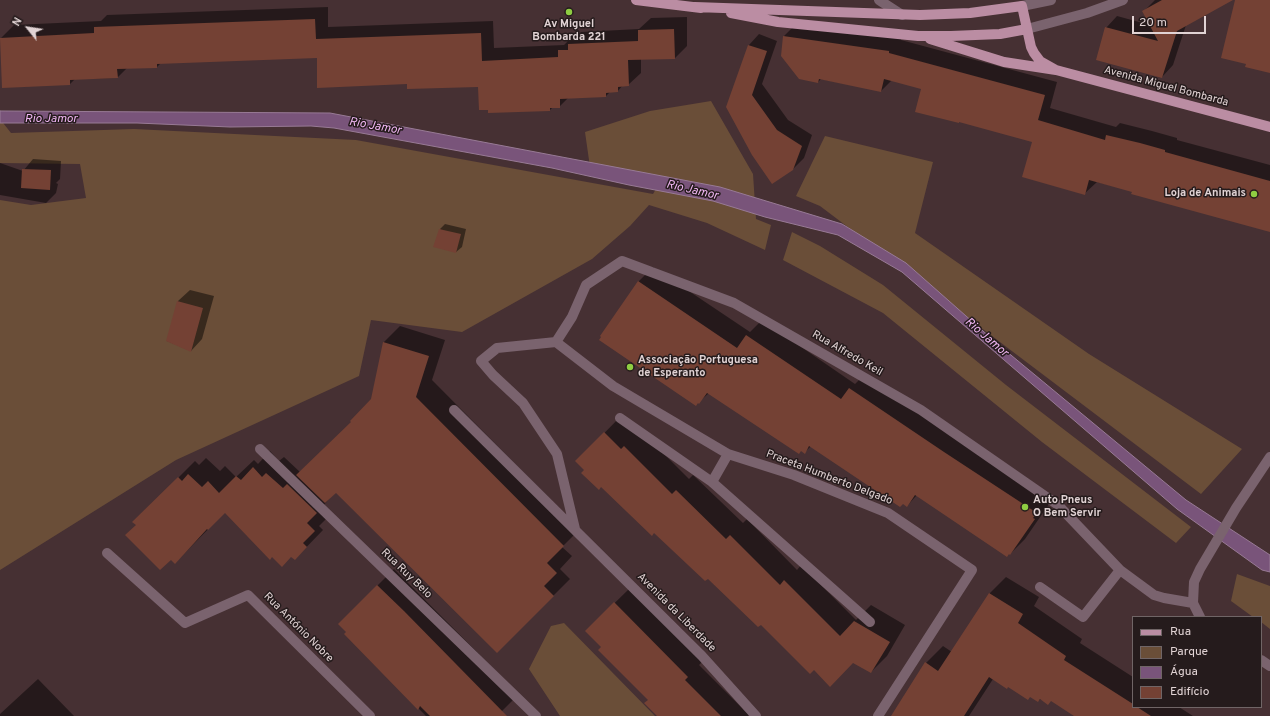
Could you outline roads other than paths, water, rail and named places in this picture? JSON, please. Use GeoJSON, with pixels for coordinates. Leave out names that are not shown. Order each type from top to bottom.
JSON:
{"type":"FeatureCollection","features":[{"type":"Feature","properties":{"kind":"main road","name":"Avenida Miguel Bombarda"},"geometry":{"type":"LineString","coordinates":[[636,0],[695,7],[778,22],[918,36],[1000,34],[1026,28]]}},
{"type":"Feature","properties":{"kind":"main road","name":"Avenida Miguel Bombarda"},"geometry":{"type":"LineString","coordinates":[[695,7],[920,15],[970,13],[1022,6],[1026,28],[1034,53],[1040,61],[1056,70]]}},
{"type":"Feature","properties":{"kind":"main road","name":"Avenida Miguel Bombarda"},"geometry":{"type":"LineString","coordinates":[[918,36],[1004,62],[1056,70],[1270,127]]}},
{"type":"Feature","properties":{"kind":"street"},"geometry":{"type":"LineString","coordinates":[[879,0],[902,15]]}},
{"type":"Feature","properties":{"kind":"street"},"geometry":{"type":"LineString","coordinates":[[1022,6],[1051,0]]}},
{"type":"Feature","properties":{"kind":"street"},"geometry":{"type":"LineString","coordinates":[[1026,28],[1087,13],[1123,0]]}},
{"type":"Feature","properties":{"kind":"street","name":"Rua Alfredo Keil"},"geometry":{"type":"LineString","coordinates":[[556,342],[572,317],[586,285],[622,261],[734,303],[914,406],[934,419],[1058,505],[1120,570],[1154,594],[1164,598],[1193,603]]}},
{"type":"Feature","properties":{"kind":"street"},"geometry":{"type":"LineString","coordinates":[[556,342],[497,348],[481,360],[493,375],[522,403],[556,454],[575,530]]}},
{"type":"Feature","properties":{"kind":"street","name":"Praceta Humberto Delgado"},"geometry":{"type":"LineString","coordinates":[[556,342],[613,386],[728,454],[794,476],[888,513],[972,570],[878,716]]}},
{"type":"Feature","properties":{"kind":"street","name":"Avenida da Liberdade"},"geometry":{"type":"LineString","coordinates":[[454,410],[702,656],[756,716]]}},
{"type":"Feature","properties":{"kind":"street"},"geometry":{"type":"LineString","coordinates":[[620,418],[712,482],[870,622]]}},
{"type":"Feature","properties":{"kind":"street","name":"Rua Ruy Belo"},"geometry":{"type":"LineString","coordinates":[[260,449],[536,716]]}},
{"type":"Feature","properties":{"kind":"street"},"geometry":{"type":"LineString","coordinates":[[712,482],[728,454]]}},
{"type":"Feature","properties":{"kind":"street"},"geometry":{"type":"LineString","coordinates":[[1200,616],[1193,603],[1194,582],[1236,508],[1270,457]]}},
{"type":"Feature","properties":{"kind":"street","name":"Rua António Nobre"},"geometry":{"type":"LineString","coordinates":[[107,553],[185,623],[248,595],[370,716]]}},
{"type":"Feature","properties":{"kind":"street"},"geometry":{"type":"LineString","coordinates":[[1040,587],[1083,617],[1120,570]]}},
{"type":"Feature","properties":{"kind":"water","name":"Rio Jamor"},"geometry":{"type":"Polygon","coordinates":[[[0,111],[330,113],[720,187],[842,224],[906,263],[1000,346],[1186,500],[1270,555],[1270,572],[1262,570],[1177,509],[902,272],[838,235],[765,217],[713,201],[552,168],[334,128],[311,126],[230,127],[137,123],[0,123],[0,111]]]}},
{"type":"Feature","properties":{"kind":"place","name":"Av Miguel Bombarda 221"},"geometry":{"type":"Point","coordinates":[569,12]}},
{"type":"Feature","properties":{"kind":"place","name":"Loja de Animais"},"geometry":{"type":"Point","coordinates":[1254,194]}},
{"type":"Feature","properties":{"kind":"place","name":"Associação Portuguesa de Esperanto"},"geometry":{"type":"Point","coordinates":[630,367]}},
{"type":"Feature","properties":{"kind":"place","name":"Auto Pneus O Bem Servir"},"geometry":{"type":"Point","coordinates":[1025,507]}}]}
